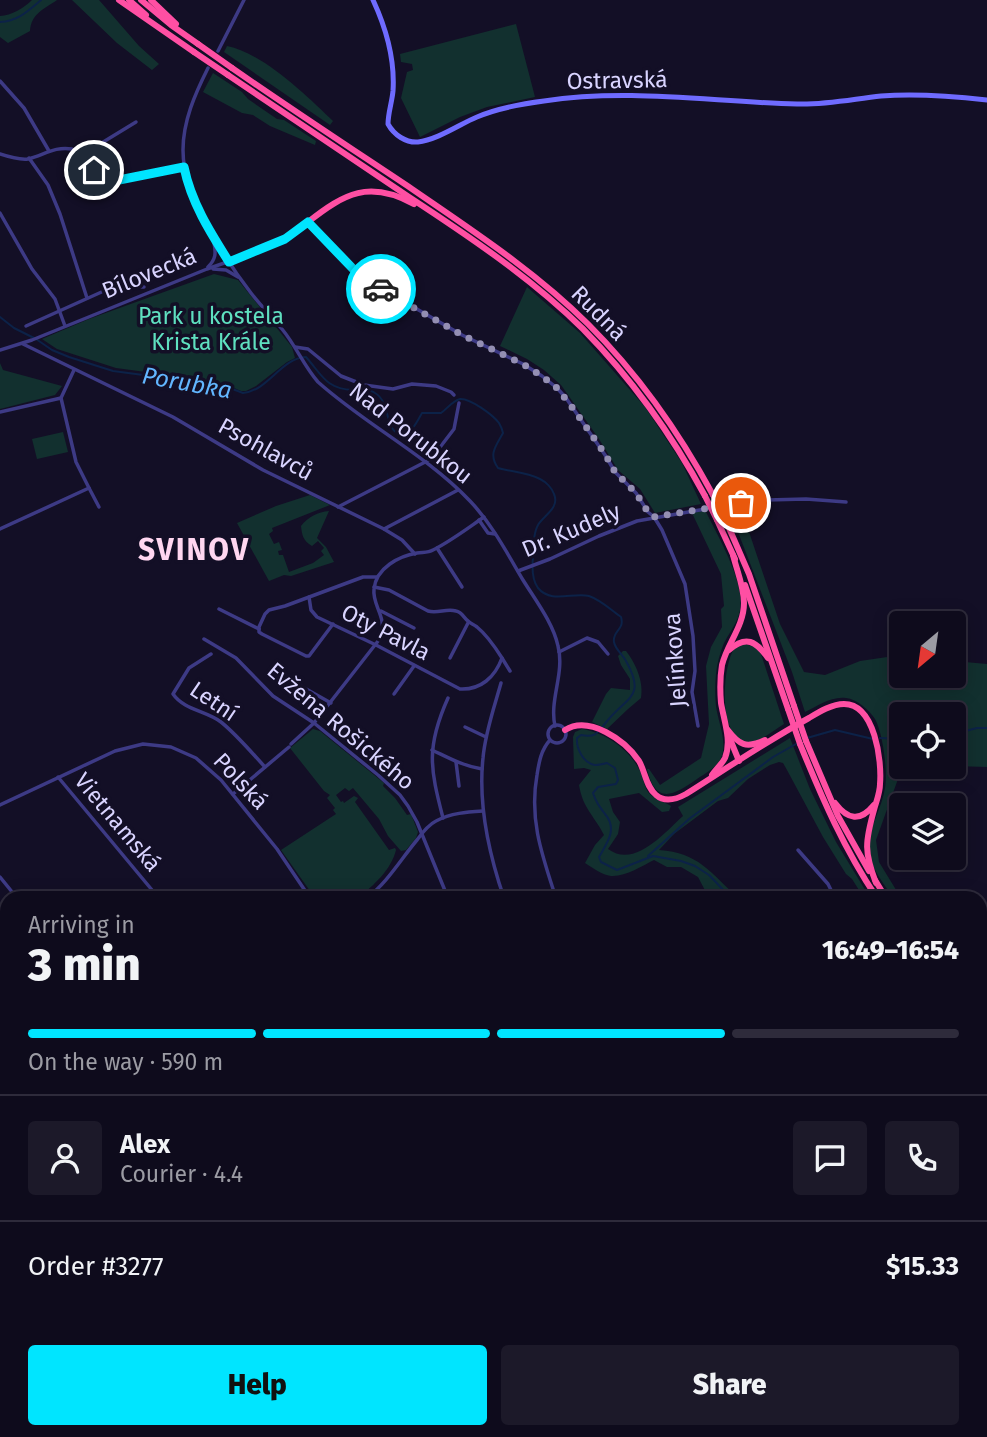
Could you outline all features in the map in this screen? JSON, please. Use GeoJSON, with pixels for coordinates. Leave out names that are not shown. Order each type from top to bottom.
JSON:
{"type":"FeatureCollection","features":[{"type":"Feature","properties":{"kind":"highway"},"geometry":{"type":"LineString","coordinates":[[119,0],[194,52],[230,71]]}},
{"type":"Feature","properties":{"kind":"highway"},"geometry":{"type":"LineString","coordinates":[[129,0],[194,52]]}},
{"type":"Feature","properties":{"kind":"highway"},"geometry":{"type":"LineString","coordinates":[[141,0],[198,44]]}},
{"type":"Feature","properties":{"kind":"highway"},"geometry":{"type":"LineString","coordinates":[[151,0],[230,71]]}},
{"type":"Feature","properties":{"kind":"highway","name":"Rudná"},"geometry":{"type":"LineString","coordinates":[[230,71],[491,253],[537,288],[603,350],[661,422],[726,521],[748,574],[791,708]]}},
{"type":"Feature","properties":{"kind":"highway","name":"Rudná"},"geometry":{"type":"LineString","coordinates":[[230,71],[473,231],[561,299],[608,345],[641,383],[677,433],[709,495]]}},
{"type":"Feature","properties":{"kind":"highway"},"geometry":{"type":"LineString","coordinates":[[308,222],[341,198],[366,192],[377,191],[399,196],[426,208]]}},
{"type":"Feature","properties":{"kind":"highway"},"geometry":{"type":"LineString","coordinates":[[709,495],[832,819],[873,891]]}},
{"type":"Feature","properties":{"kind":"highway"},"geometry":{"type":"LineString","coordinates":[[709,780],[726,754],[726,727],[720,686],[723,664],[740,624],[744,606],[733,555]]}},
{"type":"Feature","properties":{"kind":"highway"},"geometry":{"type":"LineString","coordinates":[[727,651],[738,643],[751,642],[760,648],[773,666]]}},
{"type":"Feature","properties":{"kind":"highway"},"geometry":{"type":"LineString","coordinates":[[565,730],[575,725],[591,726],[606,734],[635,757],[651,790],[662,799],[672,799],[682,797],[786,731],[835,705],[847,704],[860,710],[872,730],[878,752],[880,779],[866,848],[876,883]]}},
{"type":"Feature","properties":{"kind":"highway"},"geometry":{"type":"LineString","coordinates":[[726,727],[737,741],[749,745],[786,731]]}},
{"type":"Feature","properties":{"kind":"highway"},"geometry":{"type":"LineString","coordinates":[[726,727],[738,761]]}},
{"type":"Feature","properties":{"kind":"highway"},"geometry":{"type":"LineString","coordinates":[[803,742],[848,836],[881,891]]}},
{"type":"Feature","properties":{"kind":"highway"},"geometry":{"type":"LineString","coordinates":[[830,796],[844,813],[854,817],[867,813],[876,802]]}},
{"type":"Feature","properties":{"kind":"street"},"geometry":{"type":"LineString","coordinates":[[218,51],[244,0]]}},
{"type":"Feature","properties":{"kind":"street","name":"Ostravská"},"geometry":{"type":"LineString","coordinates":[[373,0],[385,31],[391,62],[393,90],[388,124],[396,134],[413,141],[426,140],[496,110],[591,95],[626,94],[799,104],[838,103],[898,96],[948,96],[987,100]]}},
{"type":"Feature","properties":{"kind":"street","name":"Nad Porubkou"},"geometry":{"type":"LineString","coordinates":[[208,68],[187,120],[183,145],[184,167],[192,197],[214,239],[240,278],[295,347],[309,372],[328,391],[426,462],[458,489],[496,534],[556,637],[559,673],[553,713],[555,726]]}},
{"type":"Feature","properties":{"kind":"street"},"geometry":{"type":"LineString","coordinates":[[0,80],[24,108],[49,151]]}},
{"type":"Feature","properties":{"kind":"street"},"geometry":{"type":"LineString","coordinates":[[81,158],[136,122]]}},
{"type":"Feature","properties":{"kind":"street"},"geometry":{"type":"LineString","coordinates":[[0,154],[20,159],[57,148],[69,148],[104,176],[119,180],[184,167]]}},
{"type":"Feature","properties":{"kind":"street"},"geometry":{"type":"LineString","coordinates":[[29,158],[48,185],[87,298]]}},
{"type":"Feature","properties":{"kind":"street"},"geometry":{"type":"LineString","coordinates":[[0,213],[32,269],[55,299],[65,326]]}},
{"type":"Feature","properties":{"kind":"street","name":"Bílovecká"},"geometry":{"type":"LineString","coordinates":[[0,350],[22,344],[285,239],[308,222]]}},
{"type":"Feature","properties":{"kind":"street","name":"Jelínkova"},"geometry":{"type":"LineString","coordinates":[[308,222],[358,274],[462,335],[523,364],[557,388],[575,411],[615,472],[636,493],[654,517],[685,584],[693,636],[695,671],[692,692],[698,726]]}},
{"type":"Feature","properties":{"kind":"street"},"geometry":{"type":"LineString","coordinates":[[207,269],[216,255],[214,239]]}},
{"type":"Feature","properties":{"kind":"street"},"geometry":{"type":"LineString","coordinates":[[207,269],[226,270],[240,278]]}},
{"type":"Feature","properties":{"kind":"street"},"geometry":{"type":"LineString","coordinates":[[26,326],[60,309],[119,286],[145,287]]}},
{"type":"Feature","properties":{"kind":"street","name":"Psohlavců"},"geometry":{"type":"LineString","coordinates":[[22,344],[173,417],[263,470],[384,529],[402,540],[415,554]]}},
{"type":"Feature","properties":{"kind":"street"},"geometry":{"type":"LineString","coordinates":[[295,347],[307,349],[343,378],[364,385],[393,389],[412,384],[436,386],[451,391],[454,395]]}},
{"type":"Feature","properties":{"kind":"street"},"geometry":{"type":"LineString","coordinates":[[74,370],[61,398],[76,462],[99,507]]}},
{"type":"Feature","properties":{"kind":"street"},"geometry":{"type":"LineString","coordinates":[[0,412],[61,398]]}},
{"type":"Feature","properties":{"kind":"street"},"geometry":{"type":"LineString","coordinates":[[338,507],[431,459],[454,429],[459,403]]}},
{"type":"Feature","properties":{"kind":"street"},"geometry":{"type":"LineString","coordinates":[[0,529],[89,488]]}},
{"type":"Feature","properties":{"kind":"street"},"geometry":{"type":"LineString","coordinates":[[384,529],[458,489]]}},
{"type":"Feature","properties":{"kind":"street","name":"Dr. Kudely"},"geometry":{"type":"LineString","coordinates":[[518,571],[611,531],[654,517],[767,500],[846,502]]}},
{"type":"Feature","properties":{"kind":"street"},"geometry":{"type":"LineString","coordinates":[[233,794],[314,723],[382,636],[384,628],[374,587],[384,567],[415,554],[430,552],[482,519]]}},
{"type":"Feature","properties":{"kind":"street"},"geometry":{"type":"LineString","coordinates":[[437,548],[463,587]]}},
{"type":"Feature","properties":{"kind":"street"},"geometry":{"type":"LineString","coordinates":[[259,629],[269,610],[363,577],[377,577]]}},
{"type":"Feature","properties":{"kind":"street"},"geometry":{"type":"LineString","coordinates":[[374,587],[389,590],[428,611],[435,613],[449,610],[463,615],[468,623],[478,628],[492,643],[510,671]]}},
{"type":"Feature","properties":{"kind":"street","name":"Oty Pavla"},"geometry":{"type":"LineString","coordinates":[[309,597],[313,614],[463,690],[483,685],[502,657]]}},
{"type":"Feature","properties":{"kind":"street"},"geometry":{"type":"LineString","coordinates":[[219,609],[306,656],[309,656],[333,624]]}},
{"type":"Feature","properties":{"kind":"street"},"geometry":{"type":"LineString","coordinates":[[379,610],[414,628]]}},
{"type":"Feature","properties":{"kind":"street"},"geometry":{"type":"LineString","coordinates":[[450,658],[468,623]]}},
{"type":"Feature","properties":{"kind":"street"},"geometry":{"type":"LineString","coordinates":[[559,652],[587,638],[598,642],[608,654]]}},
{"type":"Feature","properties":{"kind":"street","name":"Evžena Rošického"},"geometry":{"type":"LineString","coordinates":[[204,639],[236,658],[273,696],[314,723],[400,795],[422,834],[445,891]]}},
{"type":"Feature","properties":{"kind":"street","name":"Letní"},"geometry":{"type":"LineString","coordinates":[[211,654],[189,668],[173,694],[186,706],[223,723],[265,767]]}},
{"type":"Feature","properties":{"kind":"street"},"geometry":{"type":"LineString","coordinates":[[394,694],[414,666]]}},
{"type":"Feature","properties":{"kind":"street"},"geometry":{"type":"LineString","coordinates":[[283,676],[331,703]]}},
{"type":"Feature","properties":{"kind":"street"},"geometry":{"type":"LineString","coordinates":[[501,683],[486,737],[482,769],[484,811],[502,891]]}},
{"type":"Feature","properties":{"kind":"street"},"geometry":{"type":"LineString","coordinates":[[443,818],[432,772],[432,750],[435,730],[448,698]]}},
{"type":"Feature","properties":{"kind":"street"},"geometry":{"type":"LineString","coordinates":[[555,726],[565,730],[562,741],[557,743],[550,740],[549,730],[555,726]]}},
{"type":"Feature","properties":{"kind":"street"},"geometry":{"type":"LineString","coordinates":[[465,727],[486,737]]}},
{"type":"Feature","properties":{"kind":"street"},"geometry":{"type":"LineString","coordinates":[[550,740],[541,754],[537,772],[534,816],[540,847],[554,891]]}},
{"type":"Feature","properties":{"kind":"street","name":"Polská"},"geometry":{"type":"LineString","coordinates":[[0,805],[115,751],[139,744],[157,744],[178,749],[196,758],[233,794],[305,891]]}},
{"type":"Feature","properties":{"kind":"street"},"geometry":{"type":"LineString","coordinates":[[432,750],[456,762],[482,769]]}},
{"type":"Feature","properties":{"kind":"street"},"geometry":{"type":"LineString","coordinates":[[456,762],[459,786]]}},
{"type":"Feature","properties":{"kind":"street","name":"Vietnamská"},"geometry":{"type":"LineString","coordinates":[[58,777],[152,890]]}},
{"type":"Feature","properties":{"kind":"street"},"geometry":{"type":"LineString","coordinates":[[374,891],[434,822],[463,812],[484,811]]}},
{"type":"Feature","properties":{"kind":"street"},"geometry":{"type":"LineString","coordinates":[[798,850],[832,891]]}},
{"type":"Feature","properties":{"kind":"street"},"geometry":{"type":"LineString","coordinates":[[0,877],[11,891]]}},
{"type":"Feature","properties":{"kind":"green space"},"geometry":{"type":"Polygon","coordinates":[[[32,0],[57,0],[36,16],[30,31],[8,43],[0,37],[0,16],[18,11],[32,0]]]}},
{"type":"Feature","properties":{"kind":"green space"},"geometry":{"type":"Polygon","coordinates":[[[72,0],[99,0],[139,46],[159,64],[152,70],[117,43],[72,0]]]}},
{"type":"Feature","properties":{"kind":"green space"},"geometry":{"type":"Polygon","coordinates":[[[516,24],[535,97],[487,107],[420,137],[401,98],[407,72],[413,70],[412,64],[401,62],[400,54],[516,24]]]}},
{"type":"Feature","properties":{"kind":"green space"},"geometry":{"type":"Polygon","coordinates":[[[227,46],[241,50],[270,66],[333,121],[330,125],[224,52],[227,46]]]}},
{"type":"Feature","properties":{"kind":"green space"},"geometry":{"type":"Polygon","coordinates":[[[213,73],[277,119],[284,120],[316,141],[315,145],[270,126],[253,115],[242,113],[203,92],[213,73]]]}},
{"type":"Feature","properties":{"kind":"green space","name":"Park u kostela Krista Krále"},"geometry":{"type":"Polygon","coordinates":[[[214,274],[238,280],[292,347],[295,358],[246,391],[205,380],[116,368],[57,349],[42,339],[89,319],[214,274]]]}},
{"type":"Feature","properties":{"kind":"green space"},"geometry":{"type":"Polygon","coordinates":[[[527,287],[580,333],[645,407],[682,463],[701,504],[655,513],[640,489],[618,470],[561,385],[527,359],[500,346],[527,287]]]}},
{"type":"Feature","properties":{"kind":"green space"},"geometry":{"type":"Polygon","coordinates":[[[0,363],[3,370],[62,386],[55,395],[0,409],[0,363]]]}},
{"type":"Feature","properties":{"kind":"green space"},"geometry":{"type":"Polygon","coordinates":[[[63,432],[68,452],[37,459],[32,439],[63,432]]]}},
{"type":"Feature","properties":{"kind":"green space"},"geometry":{"type":"Polygon","coordinates":[[[310,495],[330,505],[272,528],[273,531],[269,534],[274,544],[279,542],[282,550],[278,551],[279,555],[283,555],[289,572],[313,563],[324,555],[321,551],[324,548],[318,541],[312,546],[307,542],[301,526],[321,512],[329,511],[317,538],[326,547],[334,562],[269,581],[237,523],[310,495]]]}},
{"type":"Feature","properties":{"kind":"green space"},"geometry":{"type":"Polygon","coordinates":[[[741,508],[780,624],[804,672],[825,675],[860,661],[889,657],[889,688],[966,688],[966,662],[987,664],[987,767],[966,766],[966,702],[889,702],[889,779],[898,779],[893,793],[889,793],[889,804],[876,840],[879,862],[897,891],[889,891],[885,886],[869,852],[872,830],[886,781],[878,725],[866,709],[854,700],[846,698],[830,700],[805,712],[733,519],[741,508]]]}},
{"type":"Feature","properties":{"kind":"green space"},"geometry":{"type":"Polygon","coordinates":[[[705,510],[730,562],[741,602],[739,615],[723,647],[716,674],[716,706],[723,752],[719,762],[710,770],[681,789],[667,794],[655,788],[647,769],[660,785],[701,758],[709,724],[706,666],[711,647],[722,627],[721,609],[724,606],[721,574],[692,513],[705,510]]]}},
{"type":"Feature","properties":{"kind":"green space"},"geometry":{"type":"Polygon","coordinates":[[[745,644],[755,647],[761,654],[784,724],[763,738],[749,742],[739,739],[731,730],[725,702],[730,658],[734,649],[745,644]]]}},
{"type":"Feature","properties":{"kind":"green space"},"geometry":{"type":"Polygon","coordinates":[[[626,651],[636,667],[641,698],[607,729],[592,722],[611,688],[630,690],[630,679],[618,656],[626,651]]]}},
{"type":"Feature","properties":{"kind":"green space"},"geometry":{"type":"Polygon","coordinates":[[[313,729],[320,731],[384,783],[383,786],[407,815],[411,814],[418,832],[406,850],[401,851],[353,788],[349,791],[345,788],[336,795],[344,803],[354,796],[358,798],[355,802],[389,850],[396,850],[386,871],[366,891],[310,891],[281,850],[336,814],[327,798],[330,795],[290,748],[313,729]]]}},
{"type":"Feature","properties":{"kind":"green space"},"geometry":{"type":"Polygon","coordinates":[[[582,729],[591,731],[616,743],[635,763],[648,792],[671,806],[669,811],[662,812],[639,793],[609,799],[620,822],[618,834],[608,849],[629,855],[649,846],[683,816],[678,807],[790,738],[810,789],[836,842],[866,891],[860,891],[846,874],[783,763],[779,762],[748,779],[728,798],[718,801],[674,834],[659,850],[684,855],[703,865],[731,891],[705,891],[698,877],[681,867],[667,867],[654,860],[622,875],[611,876],[598,871],[585,863],[604,835],[586,806],[579,785],[591,770],[574,769],[575,732],[582,729]]]}},
{"type":"Feature","properties":{"kind":"waterway"},"geometry":{"type":"LineString","coordinates":[[0,22],[17,18],[41,0]]}},
{"type":"Feature","properties":{"kind":"waterway","name":"Porubka"},"geometry":{"type":"LineString","coordinates":[[0,317],[52,350],[113,371],[204,383],[243,393],[260,387],[289,363],[306,357],[330,384],[344,389],[368,391],[380,397],[392,427],[400,434],[408,433],[422,413],[441,413],[460,399],[469,401],[487,412],[499,423],[503,433],[493,454],[498,468],[540,479],[554,494],[555,503],[538,525],[534,537],[533,569],[538,588],[543,593],[556,597],[589,596],[621,617],[621,625],[614,642],[632,673],[632,695],[597,733],[577,738],[584,758],[591,764],[607,763],[615,768],[618,780],[616,784],[598,787],[593,793],[611,825],[610,836],[599,857],[601,862],[617,870],[653,856],[681,861],[709,875],[724,891]]}},
{"type":"Feature","properties":{"kind":"waterway"},"geometry":{"type":"LineString","coordinates":[[966,731],[987,728]]}},
{"type":"Feature","properties":{"kind":"waterway"},"geometry":{"type":"LineString","coordinates":[[807,738],[835,730],[873,739]]}},
{"type":"Feature","properties":{"kind":"waterway"},"geometry":{"type":"LineString","coordinates":[[880,738],[889,738]]}},
{"type":"Feature","properties":{"kind":"waterway"},"geometry":{"type":"LineString","coordinates":[[648,856],[689,819],[773,757],[796,744]]}},
{"type":"Feature","properties":{"kind":"way so far"},"geometry":{"type":"LineString","coordinates":[[381,289],[462,335],[523,364],[557,388],[615,472],[636,493],[654,517],[741,503]]}},
{"type":"Feature","properties":{"kind":"district","name":"SVINOV"},"geometry":{"type":"Point","coordinates":[194,550]}},
{"type":"Feature","properties":{"kind":"route"},"geometry":{"type":"LineString","coordinates":[[94,170],[119,180],[184,167],[192,197],[229,262],[285,239],[308,222],[358,274],[381,289]]}}]}
